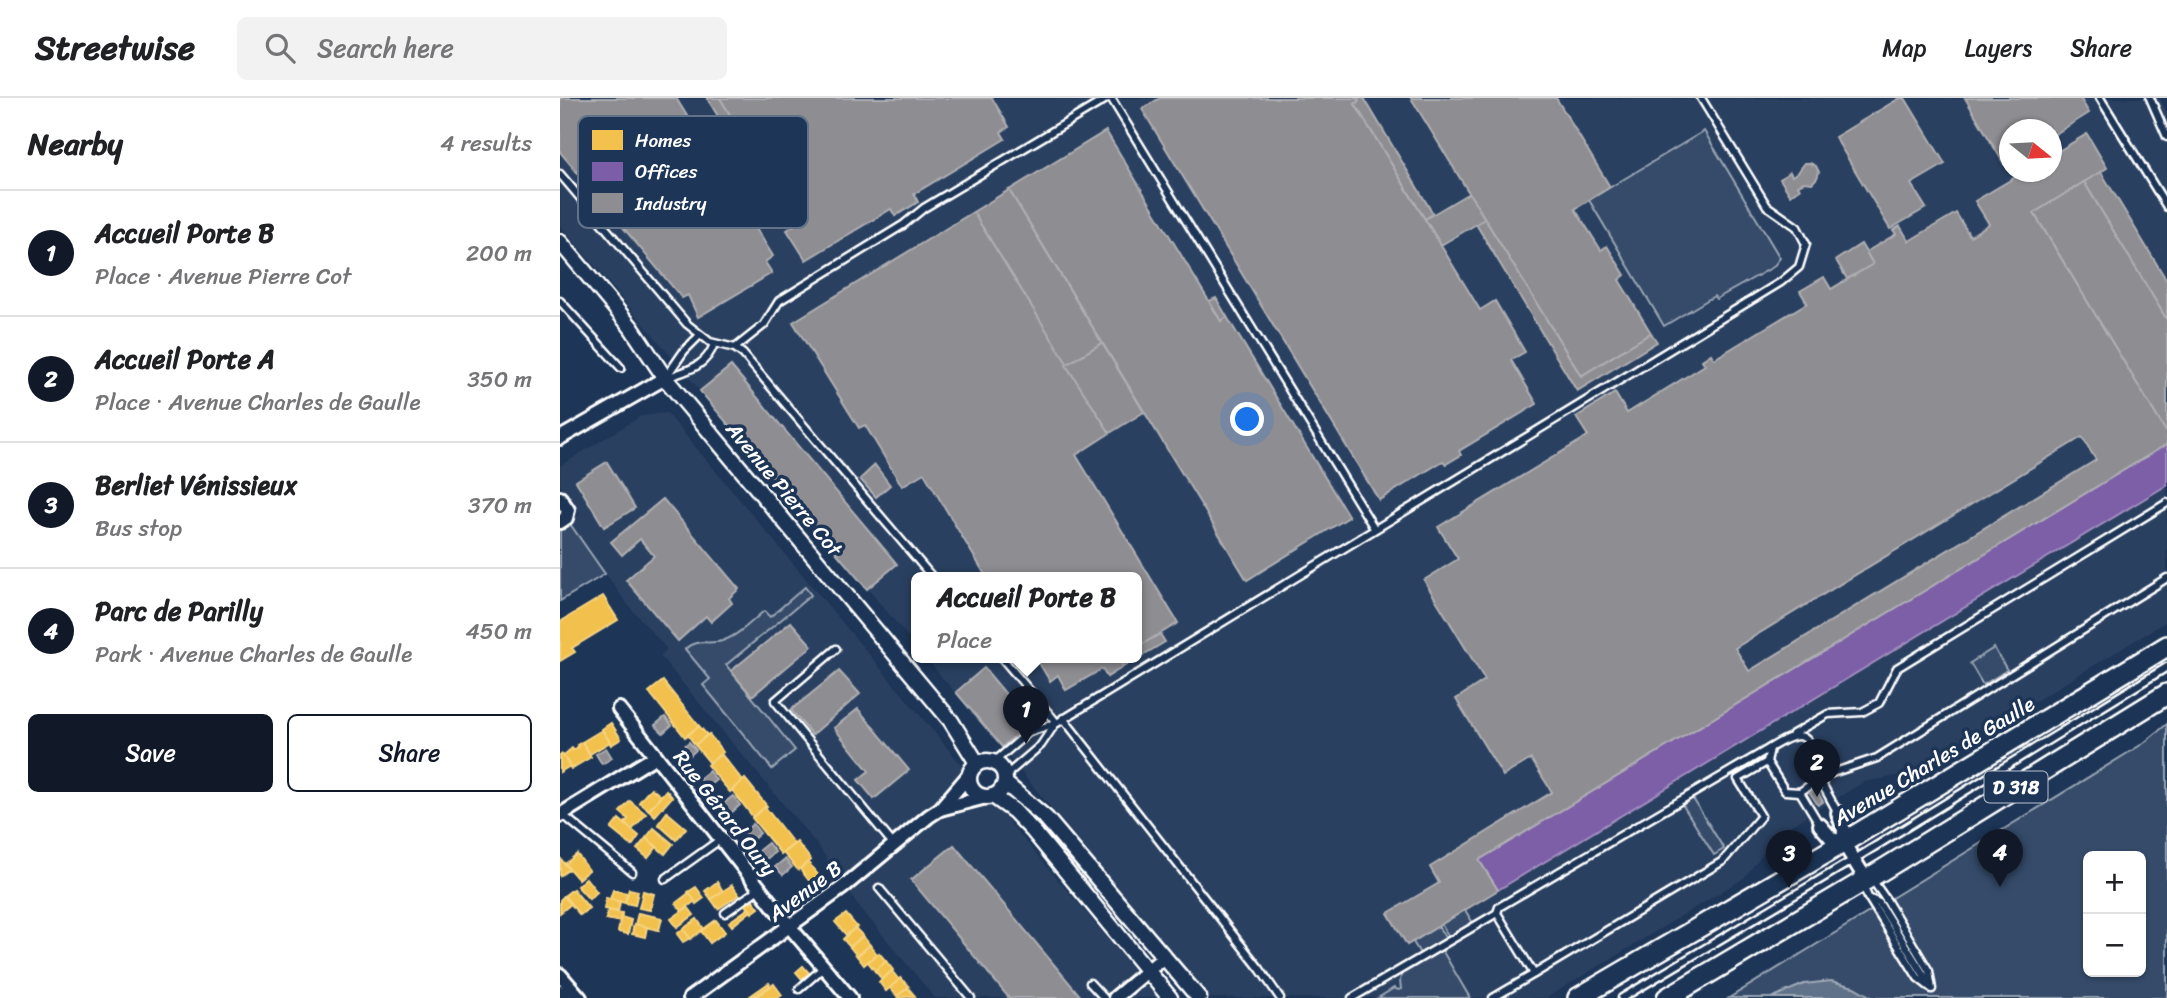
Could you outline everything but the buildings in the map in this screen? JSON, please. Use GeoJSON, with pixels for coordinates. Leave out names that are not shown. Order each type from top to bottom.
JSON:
{"type":"FeatureCollection","features":[{"type":"Feature","properties":{"kind":"main road","name":"Avenue Charles de Gaulle"},"geometry":{"type":"LineString","coordinates":[[1578,998],[2167,646]]}},
{"type":"Feature","properties":{"kind":"main road","name":"D 318"},"geometry":{"type":"LineString","coordinates":[[1667,998],[1871,889],[2167,694]]}},
{"type":"Feature","properties":{"kind":"street","name":"Avenue Pierre Cot"},"geometry":{"type":"LineString","coordinates":[[560,242],[631,327],[664,378],[951,721],[973,769]]}},
{"type":"Feature","properties":{"kind":"street"},"geometry":{"type":"LineString","coordinates":[[560,438],[664,378]]}},
{"type":"Feature","properties":{"kind":"street"},"geometry":{"type":"LineString","coordinates":[[560,498],[568,510],[566,518],[560,522]]}},
{"type":"Feature","properties":{"kind":"street","name":"Rue Gérard Oury"},"geometry":{"type":"LineString","coordinates":[[619,709],[790,927],[850,998]]}},
{"type":"Feature","properties":{"kind":"street","name":"Rue Gérard Oury"},"geometry":{"type":"LineString","coordinates":[[561,814],[656,756]]}},
{"type":"Feature","properties":{"kind":"street"},"geometry":{"type":"LineString","coordinates":[[1170,998],[1014,811],[971,789],[973,769],[982,761],[1000,765],[1005,779],[1046,818],[1199,998]]}},
{"type":"Feature","properties":{"kind":"street","name":"Avenue B"},"geometry":{"type":"LineString","coordinates":[[690,998],[790,927],[940,809],[973,769]]}},
{"type":"Feature","properties":{"kind":"street"},"geometry":{"type":"LineString","coordinates":[[989,797],[1002,788],[1005,779]]}},
{"type":"Feature","properties":{"kind":"street","name":"Avenue B"},"geometry":{"type":"LineString","coordinates":[[940,809],[989,797]]}},
{"type":"Feature","properties":{"kind":"street"},"geometry":{"type":"LineString","coordinates":[[1838,813],[1844,830],[1843,842],[1871,889]]}},
{"type":"Feature","properties":{"kind":"street"},"geometry":{"type":"LineString","coordinates":[[1820,825],[1832,839],[1843,842]]}},
{"type":"Feature","properties":{"kind":"street"},"geometry":{"type":"LineString","coordinates":[[1115,998],[1164,957]]}},
{"type":"Feature","properties":{"kind":"street"},"geometry":{"type":"LineString","coordinates":[[560,975],[580,998]]}},
{"type":"Feature","properties":{"kind":"street"},"geometry":{"type":"LineString","coordinates":[[560,992],[565,998]]}},
{"type":"Feature","properties":{"kind":"lane"},"geometry":{"type":"LineString","coordinates":[[735,348],[764,325],[779,301],[903,225],[924,208],[1109,98],[1374,528]]}},
{"type":"Feature","properties":{"kind":"lane"},"geometry":{"type":"LineString","coordinates":[[994,762],[1029,732],[1060,720],[1781,282],[1799,267],[1806,244],[1797,227],[1767,206],[1701,98]]}},
{"type":"Feature","properties":{"kind":"lane"},"geometry":{"type":"LineString","coordinates":[[2100,98],[2167,207]]}},
{"type":"Feature","properties":{"kind":"lane"},"geometry":{"type":"LineString","coordinates":[[2150,98],[2167,137]]}},
{"type":"Feature","properties":{"kind":"lane"},"geometry":{"type":"LineString","coordinates":[[560,174],[578,195]]}},
{"type":"Feature","properties":{"kind":"lane"},"geometry":{"type":"LineString","coordinates":[[606,228],[687,324],[714,344],[735,348],[743,354],[928,572]]}},
{"type":"Feature","properties":{"kind":"lane"},"geometry":{"type":"LineString","coordinates":[[560,301],[621,368]]}},
{"type":"Feature","properties":{"kind":"lane"},"geometry":{"type":"LineString","coordinates":[[664,378],[700,335]]}},
{"type":"Feature","properties":{"kind":"lane"},"geometry":{"type":"LineString","coordinates":[[664,378],[696,366],[710,355],[714,344]]}},
{"type":"Feature","properties":{"kind":"lane"},"geometry":{"type":"LineString","coordinates":[[1352,998],[1497,913],[1499,907],[1792,734],[1828,714],[1862,712],[1879,703],[1897,668],[2167,503]]}},
{"type":"Feature","properties":{"kind":"lane"},"geometry":{"type":"LineString","coordinates":[[1770,748],[1767,762],[1785,791],[1800,792],[1821,778],[1877,758],[2167,578]]}},
{"type":"Feature","properties":{"kind":"lane"},"geometry":{"type":"LineString","coordinates":[[836,649],[775,701],[894,845]]}},
{"type":"Feature","properties":{"kind":"lane"},"geometry":{"type":"LineString","coordinates":[[1007,663],[1060,720],[1260,969],[1280,998]]}},
{"type":"Feature","properties":{"kind":"lane"},"geometry":{"type":"LineString","coordinates":[[1622,998],[2167,667]]}},
{"type":"Feature","properties":{"kind":"lane"},"geometry":{"type":"LineString","coordinates":[[1005,779],[1041,745],[1060,720]]}},
{"type":"Feature","properties":{"kind":"lane"},"geometry":{"type":"LineString","coordinates":[[1792,734],[1807,739],[1824,767],[1821,778],[1838,813]]}},
{"type":"Feature","properties":{"kind":"lane"},"geometry":{"type":"LineString","coordinates":[[1493,998],[1723,860],[1760,816],[1738,779],[1767,762]]}},
{"type":"Feature","properties":{"kind":"lane"},"geometry":{"type":"LineString","coordinates":[[1800,792],[1820,825]]}},
{"type":"Feature","properties":{"kind":"lane"},"geometry":{"type":"LineString","coordinates":[[561,814],[632,872]]}},
{"type":"Feature","properties":{"kind":"lane"},"geometry":{"type":"LineString","coordinates":[[665,879],[721,839]]}},
{"type":"Feature","properties":{"kind":"lane"},"geometry":{"type":"LineString","coordinates":[[725,913],[760,888]]}},
{"type":"Feature","properties":{"kind":"lane"},"geometry":{"type":"LineString","coordinates":[[879,888],[971,998]]}},
{"type":"Feature","properties":{"kind":"lane"},"geometry":{"type":"LineString","coordinates":[[1871,889],[1932,989]]}},
{"type":"Feature","properties":{"kind":"lane"},"geometry":{"type":"LineString","coordinates":[[1871,889],[1880,903]]}},
{"type":"Feature","properties":{"kind":"lane"},"geometry":{"type":"LineString","coordinates":[[1871,889],[1918,978],[1932,989]]}},
{"type":"Feature","properties":{"kind":"lane"},"geometry":{"type":"LineString","coordinates":[[1871,889],[1929,971],[1932,989]]}},
{"type":"Feature","properties":{"kind":"lane"},"geometry":{"type":"LineString","coordinates":[[1497,913],[1534,974]]}},
{"type":"Feature","properties":{"kind":"lane"},"geometry":{"type":"LineString","coordinates":[[799,989],[824,967]]}},
{"type":"Feature","properties":{"kind":"lane"},"geometry":{"type":"LineString","coordinates":[[1090,983],[1104,998]]}},
{"type":"Feature","properties":{"kind":"shaded area"},"geometry":{"type":"Polygon","coordinates":[[[560,98],[2160,98],[2167,114],[2167,621],[1919,772],[1864,782],[1780,832],[1744,878],[1546,998],[1210,998],[930,663],[1142,663],[1142,572],[911,572],[911,640],[560,225],[560,98]]]}},
{"type":"Feature","properties":{"kind":"shaded area"},"geometry":{"type":"Polygon","coordinates":[[[1704,131],[1780,258],[1773,267],[1716,299],[1714,296],[1664,326],[1589,200],[1704,131]]]}},
{"type":"Feature","properties":{"kind":"shaded area"},"geometry":{"type":"Polygon","coordinates":[[[667,413],[1158,998],[935,998],[858,905],[819,847],[660,656],[667,649],[628,605],[568,521],[580,514],[560,485],[560,466],[641,416],[667,413]]]}},
{"type":"Feature","properties":{"kind":"shaded area"},"geometry":{"type":"Polygon","coordinates":[[[568,521],[605,574],[560,601],[560,526],[568,521]]]}},
{"type":"Feature","properties":{"kind":"shaded area"},"geometry":{"type":"Polygon","coordinates":[[[805,587],[811,595],[726,665],[795,750],[772,769],[703,685],[710,679],[685,649],[694,644],[717,642],[734,636],[764,611],[770,617],[805,587]]]}},
{"type":"Feature","properties":{"kind":"shaded area"},"geometry":{"type":"Polygon","coordinates":[[[1994,648],[2007,670],[1983,685],[1970,663],[1994,648]]]}},
{"type":"Feature","properties":{"kind":"shaded area"},"geometry":{"type":"Polygon","coordinates":[[[2167,724],[2167,998],[1729,998],[2144,743],[2167,724]]]}},
{"type":"Feature","properties":{"kind":"shaded area"},"geometry":{"type":"Polygon","coordinates":[[[1692,797],[1724,849],[1714,855],[1682,804],[1692,797]]]}},
{"type":"Feature","properties":{"kind":"shaded area"},"geometry":{"type":"Polygon","coordinates":[[[1465,910],[1473,923],[1449,937],[1441,924],[1465,910]]]}},
{"type":"Feature","properties":{"kind":"shaded area"},"geometry":{"type":"Polygon","coordinates":[[[1438,926],[1446,939],[1421,955],[1413,942],[1438,926]]]}},
{"type":"Feature","properties":{"kind":"shaded area"},"geometry":{"type":"Polygon","coordinates":[[[1442,950],[1470,998],[1378,998],[1394,988],[1401,989],[1402,974],[1442,950]]]}},
{"type":"Feature","properties":{"kind":"shaded area"},"geometry":{"type":"Polygon","coordinates":[[[1831,981],[1854,987],[1873,998],[1771,998],[1804,984],[1831,981]]]}},
{"type":"Feature","properties":{"kind":"place","name":"Accueil Porte B"},"geometry":{"type":"Point","coordinates":[1026,744]}},
{"type":"Feature","properties":{"kind":"place","name":"Accueil Porte A"},"geometry":{"type":"Point","coordinates":[1817,797]}},
{"type":"Feature","properties":{"kind":"place","name":"Parc de Parilly"},"geometry":{"type":"Point","coordinates":[2000,887]}},
{"type":"Feature","properties":{"kind":"place","name":"Berliet Vénissieux"},"geometry":{"type":"Point","coordinates":[1789,888]}}]}
